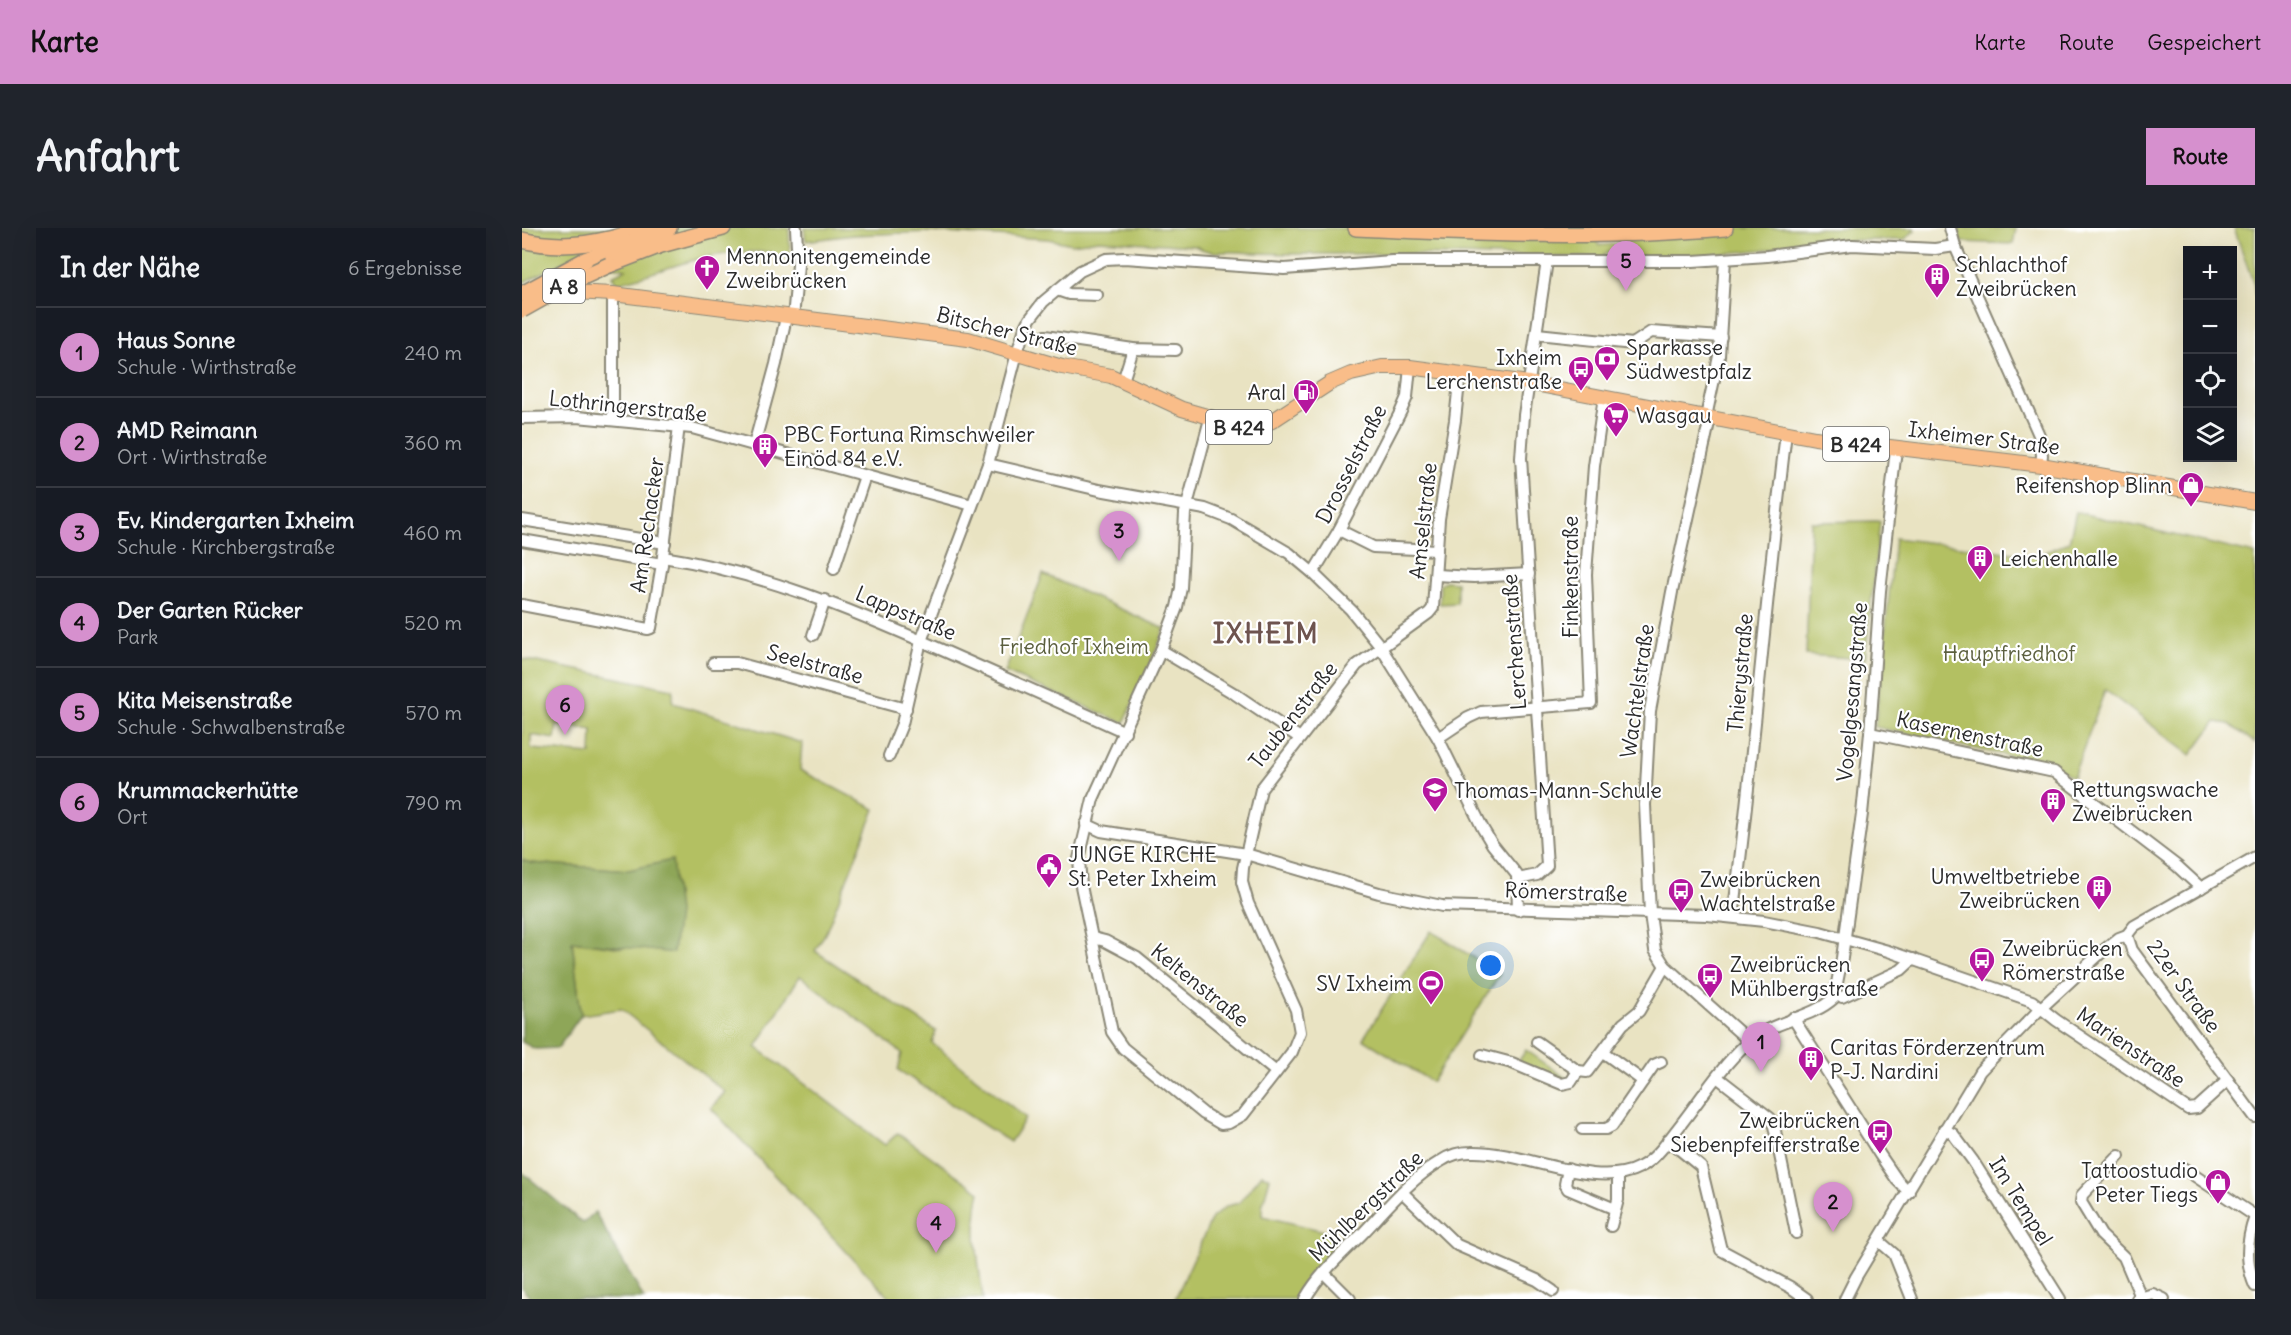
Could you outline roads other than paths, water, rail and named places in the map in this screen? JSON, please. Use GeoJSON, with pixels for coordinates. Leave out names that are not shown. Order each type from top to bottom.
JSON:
{"type":"FeatureCollection","features":[{"type":"Feature","properties":{"kind":"highway"},"geometry":{"type":"LineString","coordinates":[[522,240],[553,245],[581,244],[606,241],[647,228]]}},
{"type":"Feature","properties":{"kind":"highway"},"geometry":{"type":"LineString","coordinates":[[661,228],[668,228]]}},
{"type":"Feature","properties":{"kind":"highway","name":"A 8"},"geometry":{"type":"LineString","coordinates":[[522,293],[585,260],[668,228]]}},
{"type":"Feature","properties":{"kind":"highway","name":"A 8"},"geometry":{"type":"LineString","coordinates":[[522,310],[572,282],[609,265],[661,245],[723,228]]}},
{"type":"Feature","properties":{"kind":"highway"},"geometry":{"type":"LineString","coordinates":[[1356,228],[1455,233],[1597,235],[1725,228]]}},
{"type":"Feature","properties":{"kind":"main road","name":"Bitscher Straße"},"geometry":{"type":"LineString","coordinates":[[522,293],[566,291],[613,294],[790,318],[946,335],[1123,381],[1182,409],[1235,426],[1253,427],[1272,421],[1330,383],[1351,374],[1382,367],[1410,367],[1460,373]]}},
{"type":"Feature","properties":{"kind":"main road","name":"Ixheimer Straße"},"geometry":{"type":"LineString","coordinates":[[1460,373],[1529,383],[1786,433],[1896,449],[2041,465],[2255,502]]}},
{"type":"Feature","properties":{"kind":"street"},"geometry":{"type":"LineString","coordinates":[[754,445],[790,318],[798,265],[796,228]]}},
{"type":"Feature","properties":{"kind":"street"},"geometry":{"type":"LineString","coordinates":[[1950,228],[1955,246],[2039,435],[2041,465]]}},
{"type":"Feature","properties":{"kind":"street"},"geometry":{"type":"LineString","coordinates":[[889,756],[899,734],[906,709],[921,641],[988,464],[1017,353],[1030,319],[1043,302],[1088,266],[1114,258],[1284,269],[1392,261],[1725,260],[1852,245],[1935,249],[1955,246]]}},
{"type":"Feature","properties":{"kind":"street","name":"Wachtelstraße"},"geometry":{"type":"LineString","coordinates":[[1725,260],[1721,337],[1716,374],[1650,711],[1645,805],[1650,914],[1655,951],[1665,966],[1749,1041]]}},
{"type":"Feature","properties":{"kind":"street","name":"Lerchenstraße"},"geometry":{"type":"LineString","coordinates":[[1518,879],[1537,875],[1547,866],[1521,458],[1522,434],[1547,261]]}},
{"type":"Feature","properties":{"kind":"street"},"geometry":{"type":"LineString","coordinates":[[1057,290],[1069,294],[1097,295]]}},
{"type":"Feature","properties":{"kind":"street"},"geometry":{"type":"LineString","coordinates":[[613,294],[613,420]]}},
{"type":"Feature","properties":{"kind":"street"},"geometry":{"type":"LineString","coordinates":[[1537,334],[1633,344],[1651,332],[1721,337]]}},
{"type":"Feature","properties":{"kind":"street"},"geometry":{"type":"LineString","coordinates":[[1045,336],[1133,349],[1176,350]]}},
{"type":"Feature","properties":{"kind":"street"},"geometry":{"type":"LineString","coordinates":[[1123,381],[1133,349]]}},
{"type":"Feature","properties":{"kind":"street","name":"Drosselstraße"},"geometry":{"type":"LineString","coordinates":[[1314,573],[1401,411],[1407,397],[1410,367]]}},
{"type":"Feature","properties":{"kind":"street","name":"Amselstraße"},"geometry":{"type":"LineString","coordinates":[[1380,646],[1429,614],[1435,600],[1439,519],[1460,373]]}},
{"type":"Feature","properties":{"kind":"street","name":"Finkenstraße"},"geometry":{"type":"LineString","coordinates":[[1538,709],[1584,705],[1593,700],[1586,574],[1594,466],[1604,397]]}},
{"type":"Feature","properties":{"kind":"street","name":"Lothringerstraße"},"geometry":{"type":"LineString","coordinates":[[522,418],[558,416],[679,426],[972,505]]}},
{"type":"Feature","properties":{"kind":"street"},"geometry":{"type":"LineString","coordinates":[[1093,938],[1079,873],[1079,859],[1086,824],[1093,799],[1161,650],[1179,598],[1187,505],[1210,419]]}},
{"type":"Feature","properties":{"kind":"street","name":"Am Rechacker"},"geometry":{"type":"LineString","coordinates":[[522,605],[651,628],[663,561],[679,426]]}},
{"type":"Feature","properties":{"kind":"street","name":"Thierystraße"},"geometry":{"type":"LineString","coordinates":[[1733,917],[1751,770],[1769,566],[1786,433]]}},
{"type":"Feature","properties":{"kind":"street","name":"Vogelgesangstraße"},"geometry":{"type":"LineString","coordinates":[[1845,938],[1870,733],[1880,591],[1896,449]]}},
{"type":"Feature","properties":{"kind":"street"},"geometry":{"type":"LineString","coordinates":[[988,464],[1099,490],[1187,505],[1220,514],[1289,553],[1314,573],[1351,610],[1380,646],[1438,738],[1483,829],[1492,844],[1515,871],[1518,879],[1518,910]]}},
{"type":"Feature","properties":{"kind":"street"},"geometry":{"type":"LineString","coordinates":[[834,569],[864,476]]}},
{"type":"Feature","properties":{"kind":"street"},"geometry":{"type":"LineString","coordinates":[[522,520],[665,543]]}},
{"type":"Feature","properties":{"kind":"street"},"geometry":{"type":"LineString","coordinates":[[1339,530],[1373,547],[1437,550]]}},
{"type":"Feature","properties":{"kind":"street","name":"Lappstraße"},"geometry":{"type":"LineString","coordinates":[[522,540],[729,571],[825,600],[1125,732]]}},
{"type":"Feature","properties":{"kind":"street"},"geometry":{"type":"LineString","coordinates":[[1436,575],[1484,577],[1529,574]]}},
{"type":"Feature","properties":{"kind":"street"},"geometry":{"type":"LineString","coordinates":[[813,635],[825,600]]}},
{"type":"Feature","properties":{"kind":"street","name":"Taubenstraße"},"geometry":{"type":"LineString","coordinates":[[1093,938],[1109,1024],[1123,1048],[1204,1114],[1221,1124],[1237,1119],[1295,1047],[1300,1032],[1289,993],[1245,895],[1242,875],[1261,789],[1357,664],[1380,646]]}},
{"type":"Feature","properties":{"kind":"street"},"geometry":{"type":"LineString","coordinates":[[1161,650],[1235,694],[1300,738]]}},
{"type":"Feature","properties":{"kind":"street","name":"Seelstraße"},"geometry":{"type":"LineString","coordinates":[[713,663],[737,663],[906,709]]}},
{"type":"Feature","properties":{"kind":"street"},"geometry":{"type":"LineString","coordinates":[[1438,738],[1481,712],[1538,709]]}},
{"type":"Feature","properties":{"kind":"street","name":"Kasernenstraße"},"geometry":{"type":"LineString","coordinates":[[1870,733],[2054,772],[2177,866],[2201,888]]}},
{"type":"Feature","properties":{"kind":"street","name":"Römerstraße"},"geometry":{"type":"LineString","coordinates":[[1086,824],[1101,831],[1246,854],[1378,894],[1422,903],[1466,908],[1733,917],[1792,926],[1845,938],[1913,959],[2024,998],[2041,1008]]}},
{"type":"Feature","properties":{"kind":"street"},"geometry":{"type":"LineString","coordinates":[[1845,1299],[1980,1071],[2041,1008],[2109,946],[2127,935],[2134,926],[2255,857]]}},
{"type":"Feature","properties":{"kind":"street","name":"22er Straße"},"geometry":{"type":"LineString","coordinates":[[2127,935],[2132,950],[2255,1117]]}},
{"type":"Feature","properties":{"kind":"street","name":"Keltenstraße"},"geometry":{"type":"LineString","coordinates":[[1093,938],[1105,941],[1137,958],[1276,1072]]}},
{"type":"Feature","properties":{"kind":"street","name":"Mühlbergstraße"},"geometry":{"type":"LineString","coordinates":[[1305,1299],[1324,1273],[1402,1192],[1432,1166],[1444,1159],[1463,1153],[1483,1152],[1596,1174],[1618,1174],[1641,1167],[1655,1156],[1717,1077],[1749,1041],[1769,1028],[1824,1005],[1834,998],[1845,938]]}},
{"type":"Feature","properties":{"kind":"street"},"geometry":{"type":"LineString","coordinates":[[1842,997],[1901,970],[1913,959]]}},
{"type":"Feature","properties":{"kind":"street"},"geometry":{"type":"LineString","coordinates":[[1537,1042],[1578,1071],[1587,1072],[1623,1024],[1639,1011],[1665,966]]}},
{"type":"Feature","properties":{"kind":"street","name":"Marienstraße"},"geometry":{"type":"LineString","coordinates":[[2041,1008],[2188,1109],[2197,1108],[2228,1080]]}},
{"type":"Feature","properties":{"kind":"street"},"geometry":{"type":"LineString","coordinates":[[1793,1018],[1880,1155],[1897,1180],[1909,1192]]}},
{"type":"Feature","properties":{"kind":"street"},"geometry":{"type":"LineString","coordinates":[[1603,1052],[1643,1081]]}},
{"type":"Feature","properties":{"kind":"street"},"geometry":{"type":"LineString","coordinates":[[1482,1055],[1512,1063],[1567,1084],[1578,1071]]}},
{"type":"Feature","properties":{"kind":"street"},"geometry":{"type":"LineString","coordinates":[[1582,1129],[1606,1129],[1612,1126],[1654,1065],[1661,1062]]}},
{"type":"Feature","properties":{"kind":"street"},"geometry":{"type":"LineString","coordinates":[[1717,1077],[1770,1118],[1774,1126],[1796,1233]]}},
{"type":"Feature","properties":{"kind":"street","name":"Im Tempel"},"geometry":{"type":"LineString","coordinates":[[1944,1129],[1953,1134],[1973,1161],[2060,1299]]}},
{"type":"Feature","properties":{"kind":"street"},"geometry":{"type":"LineString","coordinates":[[1668,1140],[1701,1167],[1721,1250],[1790,1287],[1807,1299]]}},
{"type":"Feature","properties":{"kind":"street"},"geometry":{"type":"LineString","coordinates":[[2119,1156],[2082,1194],[2081,1202],[2101,1235],[2124,1257],[2139,1298],[2153,1294],[2164,1299]]}},
{"type":"Feature","properties":{"kind":"street"},"geometry":{"type":"LineString","coordinates":[[2183,1168],[2255,1216],[2247,1247],[2248,1267],[2255,1286]]}},
{"type":"Feature","properties":{"kind":"street"},"geometry":{"type":"LineString","coordinates":[[1568,1169],[1565,1184],[1568,1189],[1615,1209]]}},
{"type":"Feature","properties":{"kind":"street"},"geometry":{"type":"LineString","coordinates":[[1611,1226],[1618,1200],[1618,1174]]}},
{"type":"Feature","properties":{"kind":"street"},"geometry":{"type":"LineString","coordinates":[[1402,1192],[1457,1245],[1537,1280],[1553,1291]]}},
{"type":"Feature","properties":{"kind":"street"},"geometry":{"type":"LineString","coordinates":[[1879,1241],[1894,1254],[1912,1299]]}},
{"type":"Feature","properties":{"kind":"street"},"geometry":{"type":"LineString","coordinates":[[1324,1273],[1350,1299]]}},
{"type":"Feature","properties":{"kind":"place","name":"Mennonitengemeinde Zweibrücken"},"geometry":{"type":"Point","coordinates":[707,291]}},
{"type":"Feature","properties":{"kind":"place","name":"Kita Meisenstraße"},"geometry":{"type":"Point","coordinates":[1626,291]}},
{"type":"Feature","properties":{"kind":"place","name":"Schlachthof Zweibrücken"},"geometry":{"type":"Point","coordinates":[1937,299]}},
{"type":"Feature","properties":{"kind":"place","name":"Sparkasse Südwestpfalz"},"geometry":{"type":"Point","coordinates":[1607,382]}},
{"type":"Feature","properties":{"kind":"place","name":"Ixheim Lerchenstraße"},"geometry":{"type":"Point","coordinates":[1581,392]}},
{"type":"Feature","properties":{"kind":"place","name":"Aral"},"geometry":{"type":"Point","coordinates":[1306,415]}},
{"type":"Feature","properties":{"kind":"place","name":"Wasgau"},"geometry":{"type":"Point","coordinates":[1616,438]}},
{"type":"Feature","properties":{"kind":"place","name":"PBC Fortuna Rimschweiler Einöd 84 e.V."},"geometry":{"type":"Point","coordinates":[765,469]}},
{"type":"Feature","properties":{"kind":"place","name":"Reifenshop Blinn"},"geometry":{"type":"Point","coordinates":[2191,508]}},
{"type":"Feature","properties":{"kind":"place","name":"Ev. Kindergarten Ixheim"},"geometry":{"type":"Point","coordinates":[1119,561]}},
{"type":"Feature","properties":{"kind":"place","name":"Leichenhalle"},"geometry":{"type":"Point","coordinates":[1980,581]}},
{"type":"Feature","properties":{"kind":"place","name":"Krummackerhütte"},"geometry":{"type":"Point","coordinates":[565,735]}},
{"type":"Feature","properties":{"kind":"place","name":"Thomas-Mann-Schule"},"geometry":{"type":"Point","coordinates":[1435,813]}},
{"type":"Feature","properties":{"kind":"place","name":"Rettungswache Zweibrücken"},"geometry":{"type":"Point","coordinates":[2053,824]}},
{"type":"Feature","properties":{"kind":"place","name":"JUNGE KIRCHE St. Peter Ixheim"},"geometry":{"type":"Point","coordinates":[1049,889]}},
{"type":"Feature","properties":{"kind":"place","name":"Umweltbetriebe Zweibrücken"},"geometry":{"type":"Point","coordinates":[2099,911]}},
{"type":"Feature","properties":{"kind":"place","name":"Zweibrücken Wachtelstraße"},"geometry":{"type":"Point","coordinates":[1681,914]}},
{"type":"Feature","properties":{"kind":"place","name":"Zweibrücken Römerstraße"},"geometry":{"type":"Point","coordinates":[1982,983]}},
{"type":"Feature","properties":{"kind":"place","name":"Zweibrücken Mühlbergstraße"},"geometry":{"type":"Point","coordinates":[1710,999]}},
{"type":"Feature","properties":{"kind":"place","name":"SV Ixheim"},"geometry":{"type":"Point","coordinates":[1431,1006]}},
{"type":"Feature","properties":{"kind":"place","name":"Haus Sonne"},"geometry":{"type":"Point","coordinates":[1761,1072]}},
{"type":"Feature","properties":{"kind":"place","name":"Caritas Förderzentrum P-J. Nardini"},"geometry":{"type":"Point","coordinates":[1811,1082]}},
{"type":"Feature","properties":{"kind":"place","name":"Zweibrücken Siebenpfeifferstraße"},"geometry":{"type":"Point","coordinates":[1880,1155]}},
{"type":"Feature","properties":{"kind":"place","name":"Tattoostudio Peter Tiegs"},"geometry":{"type":"Point","coordinates":[2218,1205]}},
{"type":"Feature","properties":{"kind":"place","name":"AMD Reimann"},"geometry":{"type":"Point","coordinates":[1833,1232]}},
{"type":"Feature","properties":{"kind":"place","name":"Der Garten Rücker"},"geometry":{"type":"Point","coordinates":[936,1253]}},
{"type":"Feature","properties":{"kind":"district","name":"IXHEIM"},"geometry":{"type":"Point","coordinates":[1266,633]}},
{"type":"Feature","properties":{"kind":"park label","name":"Friedhof Ixheim"},"geometry":{"type":"Point","coordinates":[1074,646]}},
{"type":"Feature","properties":{"kind":"park label","name":"Hauptfriedhof"},"geometry":{"type":"Point","coordinates":[2009,653]}}]}
